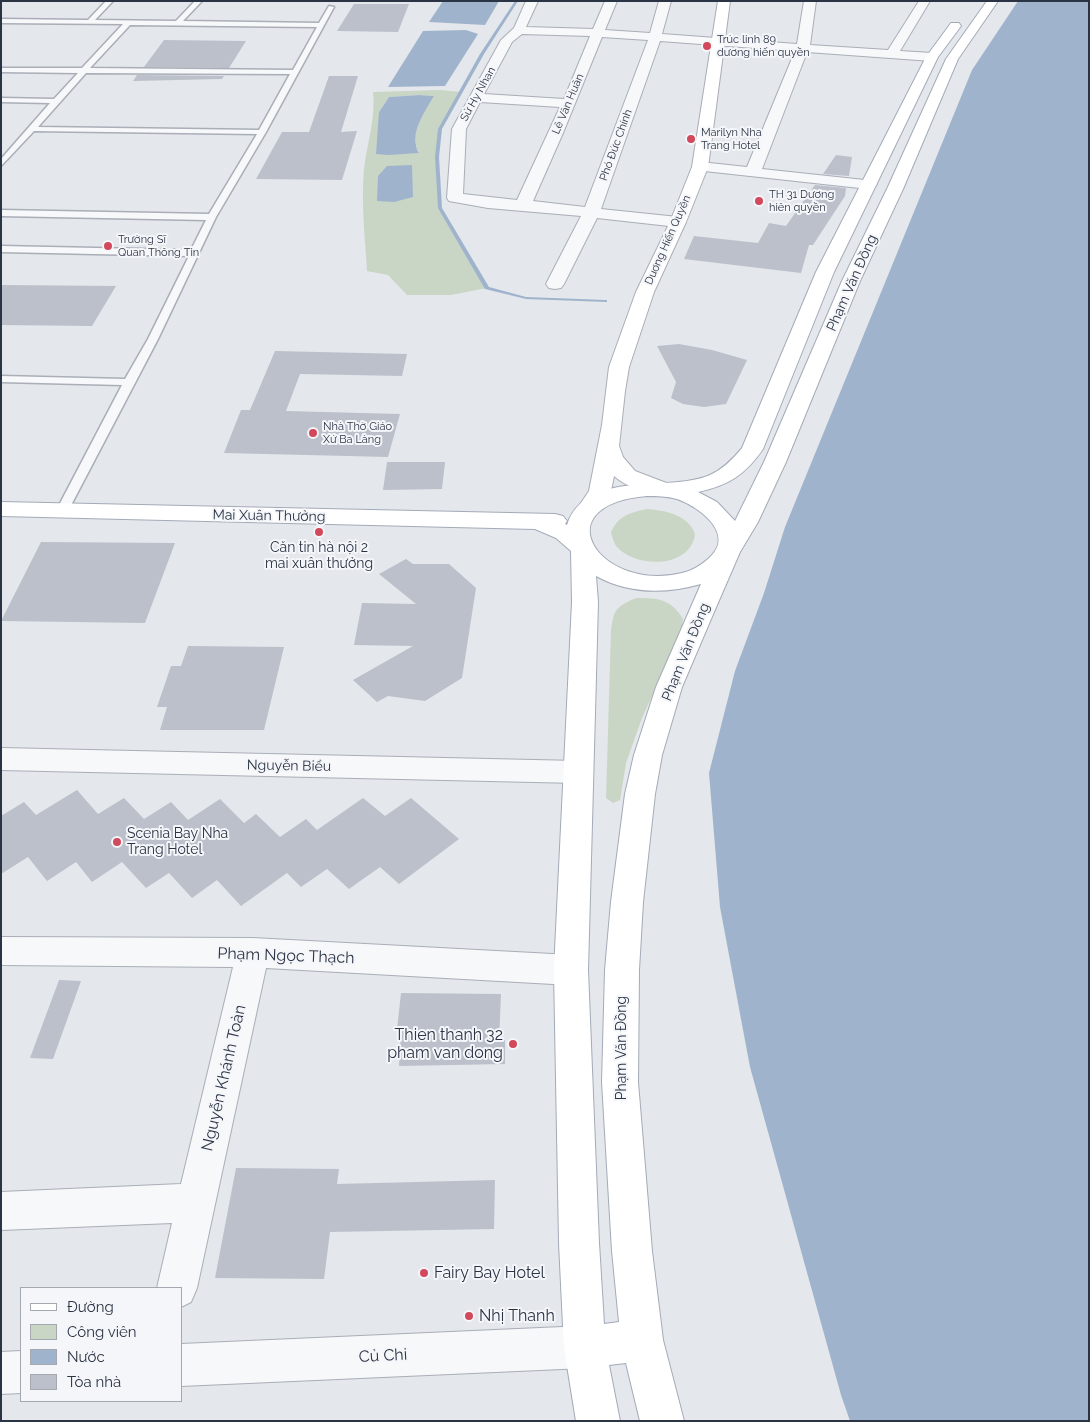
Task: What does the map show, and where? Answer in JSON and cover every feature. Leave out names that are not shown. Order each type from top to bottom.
[{"type":"main road","name":"Duơng Hiến Quyền","points":[[588,510],[600,491],[619,366],[645,292],[678,222],[700,167],[724,1]]},
{"type":"main road","name":"Phạm Văn Đồng","points":[[661,490],[695,486],[723,479],[741,464],[752,448],[825,272],[932,57],[974,1]]},
{"type":"main road","name":"Phạm Văn Đồng","points":[[662,1421],[642,1340],[632,1251],[620,1082],[622,970],[627,902],[640,794],[648,756],[660,722],[669,687],[728,552],[746,522],[775,462],[851,281],[895,190],[952,60],[993,1]]},
{"type":"main road","points":[[932,57],[952,60]]},
{"type":"main road","points":[[608,446],[614,463],[623,473],[636,481],[661,490]]},
{"type":"main road","points":[[582,550],[594,564],[612,574],[633,581],[658,584],[681,582],[702,575],[718,565],[728,552],[731,538],[727,524],[717,512],[702,501],[683,494],[661,490],[640,489],[620,493],[602,500],[588,510],[580,522],[578,536],[582,550],[585,602],[571,970],[579,1243],[585,1346],[598,1421]]},
{"type":"main road","name":"Mai Xuân Thưởng","points":[[1,509],[536,522],[564,520],[588,510]]},
{"type":"main road","name":"Mai Xuân Thưởng","points":[[536,522],[556,528],[569,536],[582,550]]},
{"type":"main road","points":[[585,1346],[642,1340]]},
{"type":"street","name":"Sử Hy Nhan","points":[[524,205],[488,204],[456,198],[459,130],[508,40],[519,30],[532,1]]},
{"type":"street","name":"Lê Văn Huân","points":[[524,205],[611,1]]},
{"type":"street","name":"Phó Đức Chính","points":[[555,284],[591,213],[655,38],[664,1]]},
{"type":"street","points":[[753,172],[803,47],[810,1]]},
{"type":"street","points":[[892,53],[925,1]]},
{"type":"street","points":[[519,30],[803,47],[932,57]]},
{"type":"street","points":[[476,98],[569,103]]},
{"type":"street","points":[[700,167],[869,184]]},
{"type":"street","points":[[524,205],[678,222]]},
{"type":"street","name":"Nguyễn Biểu","points":[[1,759],[578,772]]},
{"type":"street","name":"Phạm Ngọc Thạch","points":[[1,951],[253,953],[571,970]]},
{"type":"street","name":"Nguyễn Khánh Toàn","points":[[177,1287],[253,953]]},
{"type":"street","points":[[1,1211],[195,1203]]},
{"type":"street","name":"Củ Chi","points":[[182,1365],[585,1346]]},
{"type":"street","points":[[1,1373],[20,1372]]},
{"type":"lane","points":[[90,22],[110,1]]},
{"type":"lane","points":[[178,23],[199,1]]},
{"type":"lane","points":[[62,511],[128,382],[153,339],[212,217],[262,132],[330,7]]},
{"type":"lane","points":[[1,21],[321,25]]},
{"type":"lane","points":[[1,164],[128,22]]},
{"type":"lane","points":[[1,70],[294,72]]},
{"type":"lane","points":[[1,100],[56,101]]},
{"type":"lane","points":[[32,129],[262,132]]},
{"type":"lane","points":[[1,213],[212,217]]},
{"type":"lane","points":[[1,249],[195,253]]},
{"type":"lane","points":[[1,379],[128,382]]},
{"type":"green space","points":[[440,90],[461,92],[440,129],[437,157],[440,208],[487,288],[451,295],[407,295],[388,275],[367,271],[363,182],[372,121],[373,92]],"holes":[[[434,96],[419,123],[415,138],[419,152],[379,131],[379,112],[389,97]]]},
{"type":"green space","points":[[648,509],[676,515],[687,522],[692,528],[695,534],[691,545],[684,553],[674,559],[662,562],[649,562],[626,554],[616,546],[611,533],[617,523],[630,513]]},
{"type":"green space","points":[[636,598],[651,598],[663,601],[674,607],[683,619],[681,632],[642,718],[626,763],[620,800],[613,803],[606,798],[611,630],[613,617],[617,610]]},
{"type":"water","points":[[443,1],[499,1],[485,25],[429,22]]},
{"type":"water","points":[[1018,1],[1089,1],[1089,1421],[850,1421],[841,1395],[750,1067],[720,907],[709,773],[735,671],[764,593],[785,527],[972,70]]},
{"type":"water","points":[[466,30],[478,34],[445,86],[388,87],[423,31]]},
{"type":"water","points":[[434,96],[422,116],[415,138],[419,153],[376,154],[379,112],[389,97]]},
{"type":"water","points":[[412,165],[413,197],[394,202],[377,201],[378,176],[387,166]]},
{"type":"building","points":[[354,4],[409,4],[398,32],[337,31]]},
{"type":"building","points":[[164,40],[246,41],[229,68],[144,67]]},
{"type":"building","points":[[137,75],[224,76],[222,79],[133,81]]},
{"type":"building","points":[[329,76],[358,76],[341,132],[357,131],[342,180],[256,179],[282,132],[309,132]]},
{"type":"building","points":[[836,155],[852,157],[849,176],[823,174]]},
{"type":"building","points":[[815,185],[846,188],[845,196],[813,245],[809,245],[801,273],[684,259],[694,236],[758,243],[769,223],[786,226]]},
{"type":"building","points":[[1,285],[116,286],[92,326],[1,325]]},
{"type":"building","points":[[679,344],[712,350],[747,360],[726,404],[704,407],[683,404],[671,398],[676,382],[657,346]]},
{"type":"building","name":"Nhà Thờ Giáo Xứ Ba Làng","points":[[275,351],[407,354],[402,376],[300,374],[286,411],[400,414],[388,457],[224,453],[241,410],[250,410]]},
{"type":"building","points":[[387,462],[445,462],[442,489],[383,490]]},
{"type":"building","points":[[41,542],[175,543],[145,623],[1,621]]},
{"type":"building","points":[[406,559],[413,564],[449,564],[476,588],[462,678],[425,701],[388,696],[377,702],[353,680],[413,646],[354,645],[362,603],[416,604],[379,574]]},
{"type":"building","points":[[188,646],[284,647],[264,730],[160,730],[167,707],[157,707],[171,666],[181,666]]},
{"type":"building","points":[[77,790],[98,814],[124,798],[144,819],[171,802],[188,820],[220,799],[244,823],[256,814],[280,837],[306,819],[317,830],[363,798],[385,816],[411,798],[459,839],[399,884],[380,867],[349,889],[327,869],[301,887],[287,873],[241,906],[217,880],[192,898],[169,873],[146,888],[122,862],[92,882],[76,862],[47,881],[28,857],[1,874],[1,816],[24,802],[36,815]]},
{"type":"building","points":[[59,980],[81,981],[53,1059],[30,1058]]},
{"type":"building","points":[[401,993],[501,994],[499,1041],[505,1040],[505,1064],[399,1066],[401,1030],[397,1030]]},
{"type":"building","points":[[236,1168],[339,1169],[337,1184],[495,1180],[494,1229],[330,1232],[324,1279],[215,1278]]},
{"type":"waterway","points":[[517,1],[482,54],[440,129],[437,157],[440,208],[487,288],[526,298],[605,301]]},
{"type":"place","name":"Trúc linh 89 dương hiến quyền","points":[[707,46]]},
{"type":"place","name":"Marilyn Nha Trang Hotel","points":[[691,139]]},
{"type":"place","name":"TH 31 Dương hiên quyền","points":[[759,201]]},
{"type":"place","name":"Trường Sĩ Quan Thông Tin","points":[[108,246]]},
{"type":"place","name":"Nhà Thờ Giáo Xứ Ba Làng","points":[[313,433]]},
{"type":"place","name":"Căn tin hà nội 2 mai xuân thưởng","points":[[319,532]]},
{"type":"place","name":"Scenia Bay Nha Trang Hotel","points":[[117,842]]},
{"type":"place","name":"Thien thanh 32 pham van dong","points":[[513,1044]]},
{"type":"place","name":"Fairy Bay Hotel","points":[[424,1273]]},
{"type":"place","name":"Nhị Thanh","points":[[469,1316]]}]
